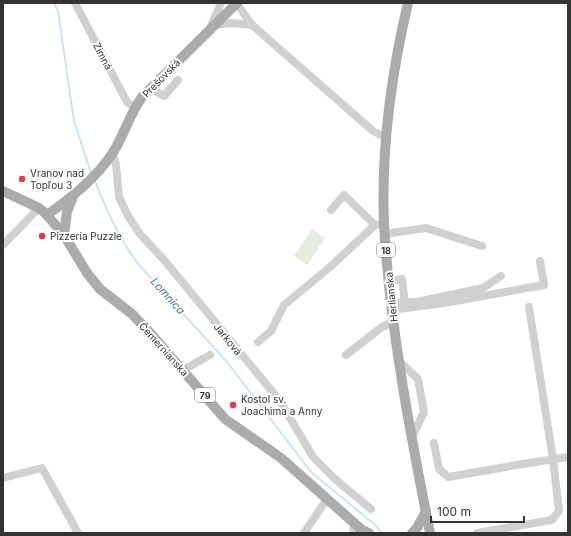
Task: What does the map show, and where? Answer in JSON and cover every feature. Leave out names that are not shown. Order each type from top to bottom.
[{"type":"main road","name":"Prešovská","points":[[43,212],[73,197],[102,168],[113,153],[134,107],[150,88],[237,3]]},
{"type":"main road","name":"18","points":[[386,138],[397,55],[408,3]]},
{"type":"main road","name":"Herlianska","points":[[386,138],[381,228],[389,281],[393,322],[430,533]]},
{"type":"main road","name":"Čemernianska","points":[[3,191],[43,212],[64,235],[87,273],[100,289],[132,314],[225,418],[281,458],[327,500],[354,528],[369,533]]},
{"type":"main road","points":[[64,235],[67,212],[73,197]]},
{"type":"main road","points":[[412,533],[417,528],[426,511]]},
{"type":"street","name":"Zimná","points":[[75,3],[127,102],[134,107]]},
{"type":"street","points":[[212,27],[222,3]]},
{"type":"street","points":[[237,3],[252,25],[373,131],[386,138]]},
{"type":"street","points":[[212,27],[232,23],[252,25]]},
{"type":"street","points":[[150,88],[164,96],[178,80]]},
{"type":"street","name":"Jarková","points":[[113,153],[116,164],[119,197],[128,216],[140,234],[165,261],[280,401],[314,457],[336,480],[371,509]]},
{"type":"street","points":[[331,210],[344,195],[381,228]]},
{"type":"street","points":[[3,245],[43,212]]},
{"type":"street","points":[[258,342],[271,331],[284,305],[381,228],[426,228],[482,246]]},
{"type":"street","points":[[391,307],[444,303],[544,285],[540,261]]},
{"type":"street","points":[[391,307],[405,302],[417,302],[483,288],[501,276]]},
{"type":"street","points":[[389,281],[402,280],[405,302]]},
{"type":"street","points":[[477,533],[552,520],[559,512],[553,459],[529,307]]},
{"type":"street","points":[[346,355],[382,327],[393,322]]},
{"type":"street","points":[[183,370],[210,355]]},
{"type":"street","points":[[400,362],[418,379],[424,412],[412,437]]},
{"type":"street","points":[[434,443],[439,469],[448,476],[568,457]]},
{"type":"street","points":[[3,478],[42,468],[78,533]]},
{"type":"street","points":[[304,533],[327,500]]},
{"type":"shaded area","points":[[312,229],[325,238],[307,265],[294,256]]},
{"type":"waterway","name":"Lomnica","points":[[54,3],[58,11],[74,121],[91,173]]},
{"type":"waterway","name":"Lomnica","points":[[95,181],[114,224],[125,245],[139,265],[227,362],[311,472],[374,524],[382,533]]},
{"type":"place","name":"Vranov nad Topľou 3","points":[[22,179]]},
{"type":"place","name":"Pizzeria Puzzle","points":[[42,236]]},
{"type":"place","name":"Kostol sv. Joachima a Anny","points":[[233,405]]}]
